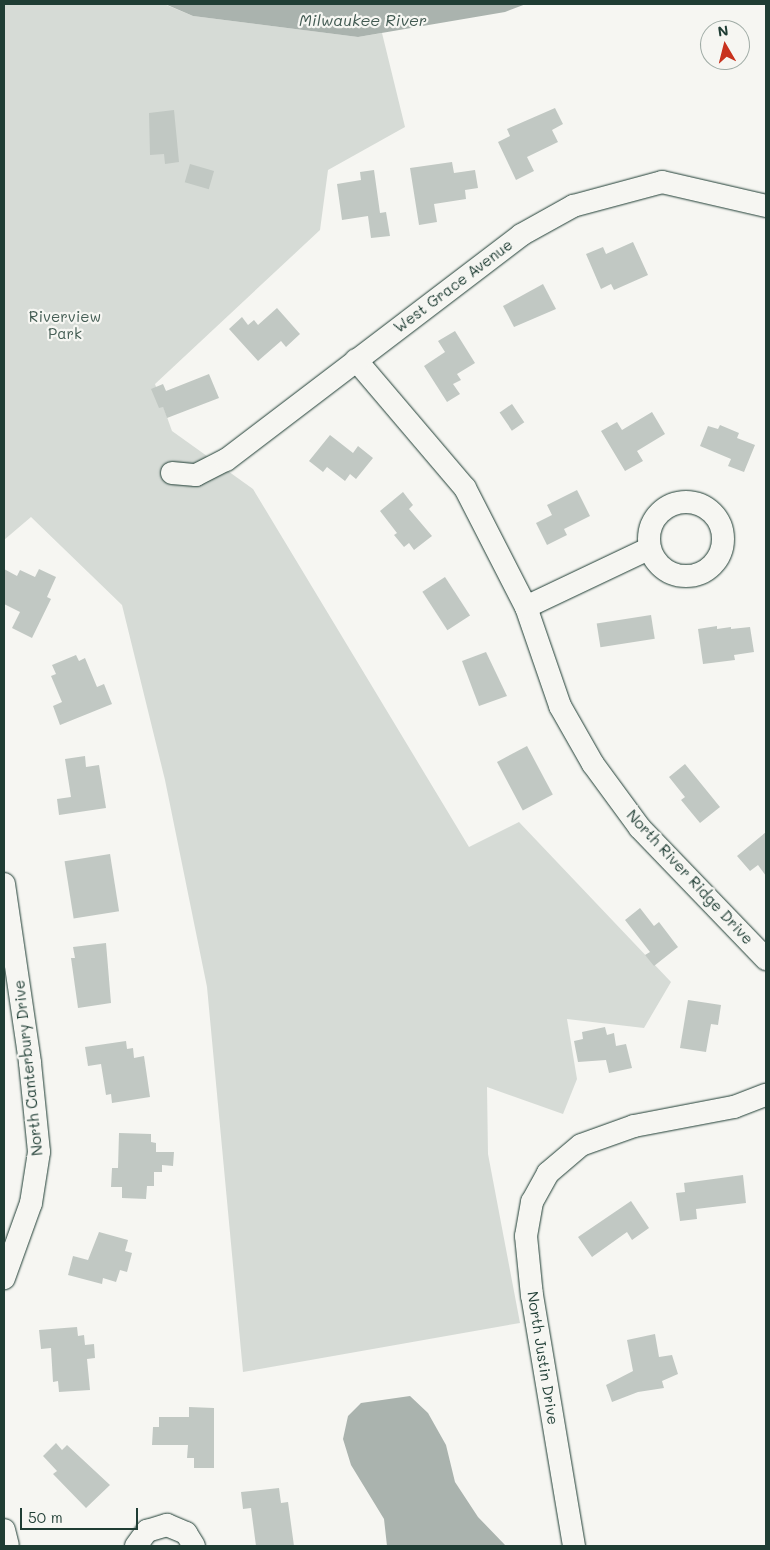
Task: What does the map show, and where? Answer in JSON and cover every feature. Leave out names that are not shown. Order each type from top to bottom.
[{"type":"street","name":"West Grace Avenue","points":[[172,474],[192,476],[220,464],[521,235],[573,206],[662,182],[766,206]]},
{"type":"street","name":"North River Ridge Drive","points":[[356,360],[465,488],[526,607],[560,706],[593,764],[640,828],[766,959]]},
{"type":"street","points":[[526,607],[650,548]]},
{"type":"street","name":"North Canterbury Drive","points":[[4,884],[30,1063],[39,1152],[32,1203],[4,1278]]},
{"type":"street","name":"North Justin Drive","points":[[574,1546],[532,1296],[526,1236],[532,1202],[548,1173],[581,1145],[625,1129],[734,1107],[766,1095]]},
{"type":"street","points":[[136,1546],[147,1531],[167,1525],[186,1533],[194,1546]]},
{"type":"street","points":[[4,1530],[8,1546]]},
{"type":"green space","name":"Riverview Park","points":[[4,4],[164,4],[193,16],[358,37],[382,33],[405,127],[328,170],[320,230],[155,384],[172,431],[253,489],[469,847],[519,822],[671,982],[644,1028],[567,1019],[577,1079],[563,1114],[487,1087],[488,1154],[520,1323],[243,1372],[207,987],[165,780],[122,605],[31,517],[4,540]]},
{"type":"water","name":"Milwaukee River","points":[[165,4],[526,4],[505,12],[358,37],[193,16]]},
{"type":"water","points":[[410,1396],[428,1413],[446,1445],[455,1482],[478,1517],[506,1546],[387,1546],[384,1519],[351,1465],[343,1439],[348,1416],[361,1403]]},
{"type":"building","points":[[555,108],[563,124],[552,130],[558,142],[527,157],[534,171],[516,180],[498,142],[510,136],[507,129]]},
{"type":"building","points":[[174,110],[179,162],[165,164],[164,154],[150,155],[149,113]]},
{"type":"building","points":[[452,162],[454,173],[475,170],[478,188],[465,190],[466,199],[434,204],[437,222],[419,225],[410,168]]},
{"type":"building","points":[[190,164],[214,171],[209,189],[185,182]]},
{"type":"building","points":[[374,170],[380,213],[386,212],[390,236],[371,238],[368,216],[342,220],[337,184],[361,180],[360,172]]},
{"type":"building","points":[[633,242],[648,275],[614,290],[611,284],[601,289],[586,254],[603,247],[606,254]]},
{"type":"building","points":[[543,284],[556,309],[514,327],[503,306]]},
{"type":"building","points":[[277,308],[300,334],[286,347],[281,341],[258,361],[229,329],[242,317],[248,325],[254,320],[258,325]]},
{"type":"building","points":[[455,331],[475,363],[457,374],[461,380],[453,384],[460,394],[447,402],[424,366],[445,352],[438,341]]},
{"type":"building","points":[[209,374],[219,398],[167,418],[163,407],[159,408],[151,389],[163,384],[166,391]]},
{"type":"building","points":[[512,404],[524,422],[512,431],[500,412]]},
{"type":"building","points":[[652,412],[665,434],[637,451],[643,461],[625,471],[601,431],[617,422],[622,430]]},
{"type":"building","points":[[720,425],[739,433],[737,438],[755,445],[744,472],[728,466],[731,459],[700,446],[708,426],[718,429]]},
{"type":"building","points":[[330,435],[353,453],[358,446],[373,458],[356,479],[350,474],[345,481],[327,467],[323,472],[309,461]]},
{"type":"building","points":[[577,490],[590,516],[564,529],[567,535],[547,545],[536,523],[552,515],[547,505]]},
{"type":"building","points":[[403,492],[413,505],[409,509],[432,536],[414,550],[409,543],[404,547],[394,535],[397,533],[380,511]]},
{"type":"building","points":[[4,569],[17,576],[20,570],[35,577],[39,569],[56,577],[47,597],[51,599],[32,638],[12,628],[20,612],[4,604]]},
{"type":"building","points":[[445,577],[470,616],[447,630],[422,592]]},
{"type":"building","points":[[651,615],[655,639],[600,647],[597,624]]},
{"type":"building","points":[[717,626],[717,629],[750,627],[754,652],[734,655],[735,660],[703,664],[698,629]]},
{"type":"building","points":[[486,652],[507,696],[479,706],[462,661]]},
{"type":"building","points":[[76,655],[79,661],[85,658],[97,687],[104,684],[112,704],[60,725],[53,706],[62,702],[51,676],[56,674],[52,665]]},
{"type":"building","points":[[527,746],[553,795],[523,811],[497,762]]},
{"type":"building","points":[[85,756],[86,767],[99,765],[106,808],[59,815],[57,799],[71,797],[65,759]]},
{"type":"building","points":[[685,764],[720,807],[700,823],[681,800],[685,797],[669,777]]},
{"type":"building","points":[[766,832],[766,876],[758,865],[750,871],[737,856]]},
{"type":"building","points":[[110,854],[119,911],[74,918],[65,861]]},
{"type":"building","points":[[640,908],[654,926],[659,922],[678,947],[654,966],[645,955],[650,952],[625,920]]},
{"type":"building","points":[[106,943],[111,1003],[78,1008],[71,958],[75,958],[73,947]]},
{"type":"building","points":[[688,1000],[721,1005],[718,1025],[711,1024],[706,1052],[680,1048]]},
{"type":"building","points":[[605,1027],[607,1035],[614,1033],[616,1046],[626,1044],[632,1068],[609,1073],[606,1060],[578,1062],[574,1041],[583,1039],[582,1032]]},
{"type":"building","points":[[126,1041],[127,1049],[133,1048],[134,1058],[144,1056],[150,1097],[112,1103],[111,1094],[106,1095],[101,1064],[88,1066],[85,1047]]},
{"type":"building","points":[[119,1133],[151,1134],[151,1142],[156,1143],[156,1152],[174,1152],[173,1166],[162,1165],[162,1172],[154,1172],[154,1186],[147,1186],[146,1199],[122,1198],[122,1187],[111,1187],[112,1168],[118,1168]]},
{"type":"building","points":[[743,1175],[746,1203],[696,1209],[697,1219],[680,1221],[676,1193],[685,1192],[684,1183]]},
{"type":"building","points":[[631,1201],[649,1228],[632,1240],[627,1232],[592,1257],[578,1237]]},
{"type":"building","points":[[99,1232],[128,1240],[125,1251],[132,1253],[127,1272],[120,1270],[116,1282],[103,1278],[102,1284],[68,1275],[73,1256],[88,1260]]},
{"type":"building","points":[[77,1327],[78,1336],[84,1335],[85,1345],[94,1344],[95,1358],[87,1359],[90,1390],[59,1392],[58,1381],[53,1382],[51,1348],[41,1349],[39,1330]]},
{"type":"building","points":[[655,1334],[659,1357],[672,1355],[678,1374],[662,1381],[664,1388],[638,1392],[612,1402],[606,1385],[633,1371],[627,1340]]},
{"type":"building","points":[[189,1407],[214,1408],[214,1468],[194,1468],[194,1458],[187,1458],[188,1445],[152,1445],[153,1427],[159,1427],[159,1417],[189,1417]]},
{"type":"building","points":[[56,1443],[62,1450],[67,1445],[110,1485],[86,1508],[53,1474],[57,1471],[43,1456]]},
{"type":"building","points":[[279,1488],[281,1503],[288,1502],[294,1546],[256,1546],[251,1508],[243,1509],[241,1492]]}]
